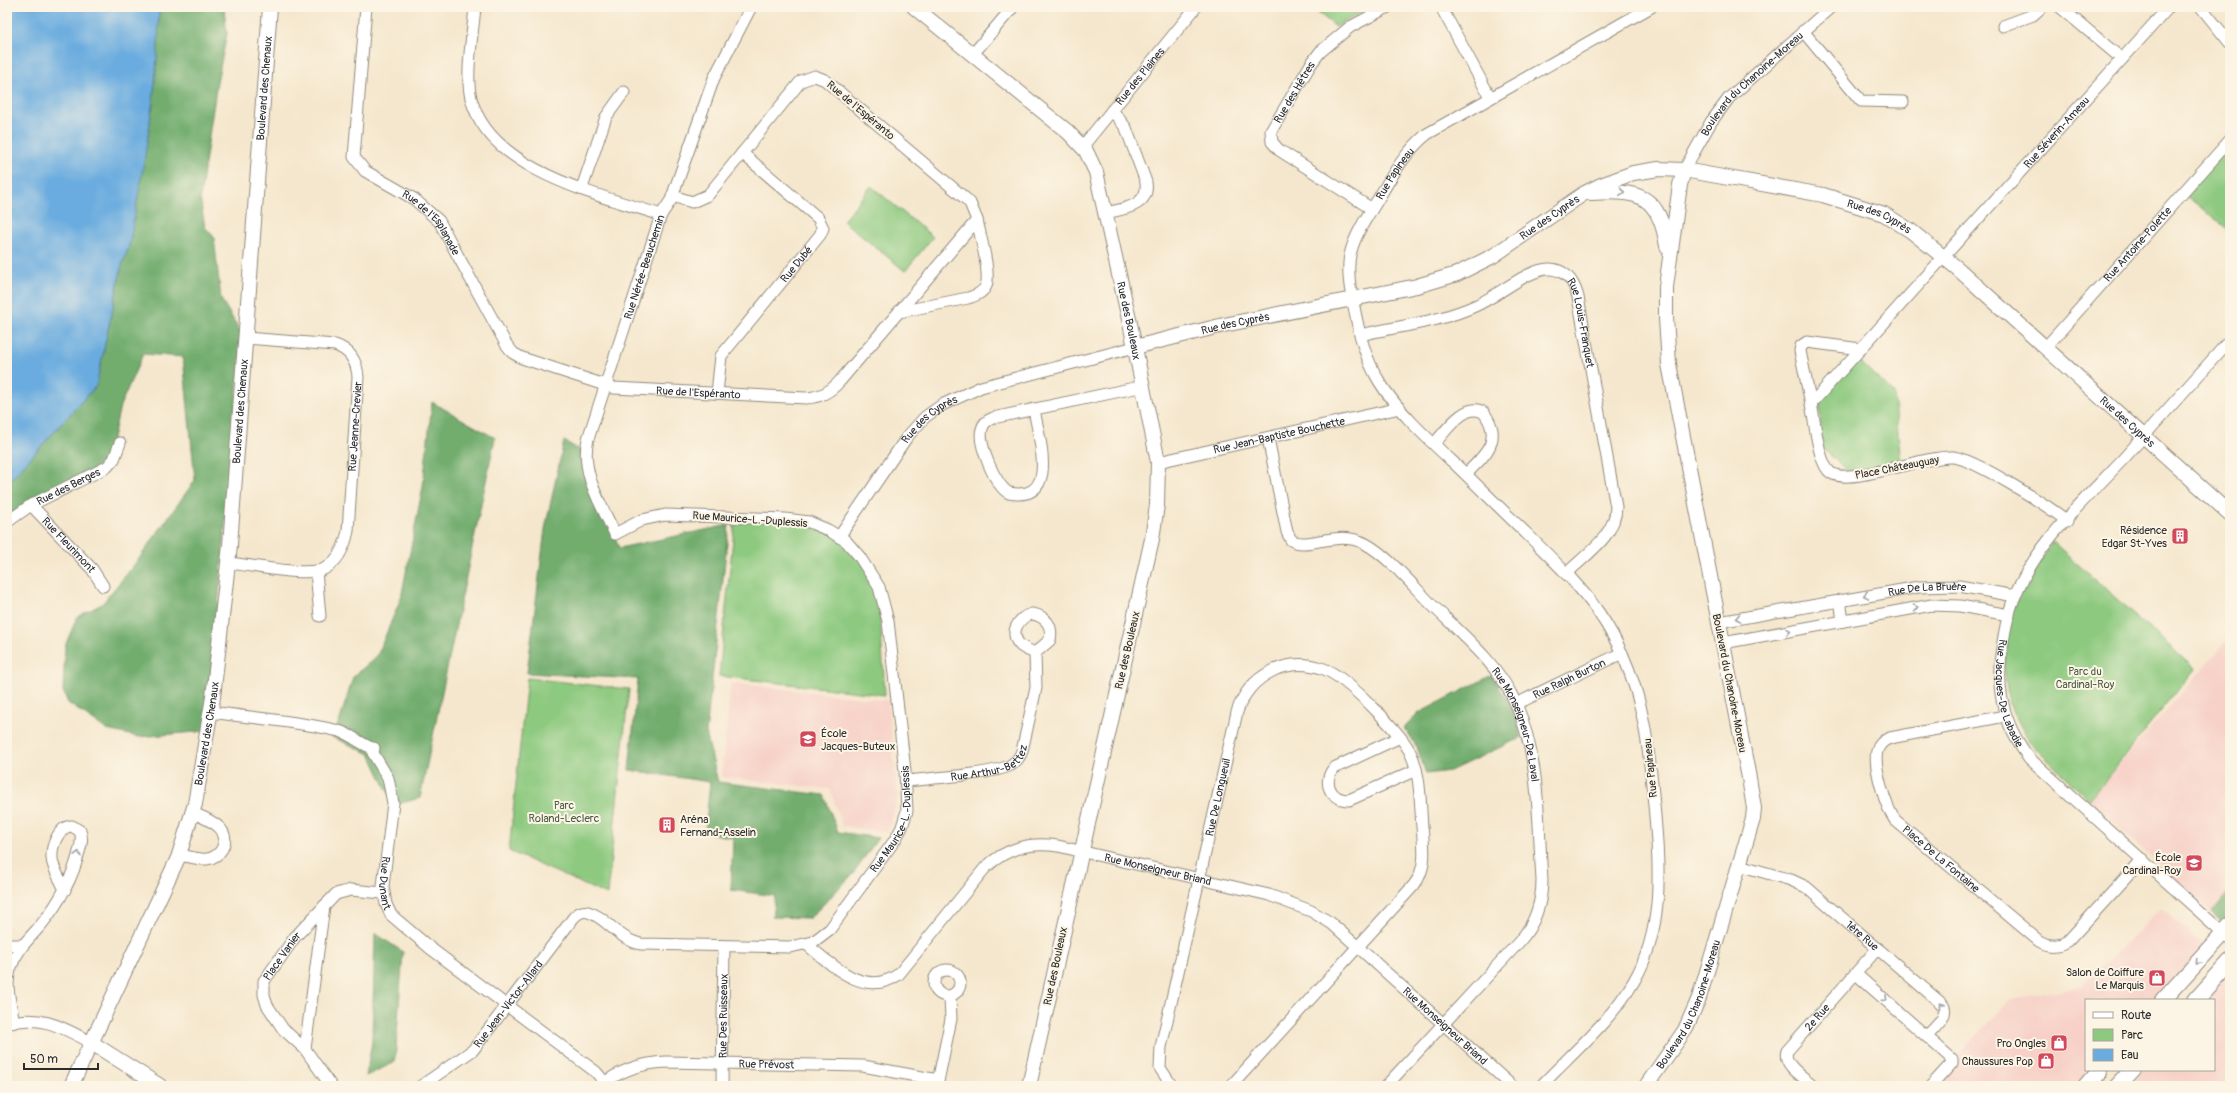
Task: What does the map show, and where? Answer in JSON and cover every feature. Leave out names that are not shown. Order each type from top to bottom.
[{"type":"main road","points":[[2164,999],[2228,932]]},
{"type":"main road","points":[[2197,999],[2230,962]]},
{"type":"main road","points":[[2086,1086],[2099,1071]]},
{"type":"main road","points":[[2118,1086],[2131,1071]]},
{"type":"street","name":"Boulevard des Chenaux","points":[[71,1086],[92,1044],[179,855],[193,813],[210,712],[229,563],[270,7]]},
{"type":"street","name":"Rue de l'Esplanade","points":[[366,7],[354,144],[354,157],[357,162],[365,170],[425,206],[439,221],[506,344],[513,353],[522,358],[605,386]]},
{"type":"street","points":[[475,7],[470,84],[471,97],[480,120],[497,141],[518,158],[542,172],[582,188],[661,215]]},
{"type":"street","name":"Rue Nérée-Beauchemin","points":[[615,534],[591,482],[585,455],[588,439],[661,215],[673,196],[714,78],[751,7]]},
{"type":"street","name":"Rue des Bouleaux","points":[[914,7],[1083,146],[1096,172],[1136,347],[1158,462],[1157,505],[1152,539],[1029,1086]]},
{"type":"street","points":[[973,54],[1013,7]]},
{"type":"street","name":"Rue des Plaines","points":[[1083,146],[1196,7]]},
{"type":"street","name":"Rue des Hêtres","points":[[1372,209],[1278,150],[1272,142],[1271,131],[1311,64],[1320,52],[1350,27],[1388,7]]},
{"type":"street","points":[[1441,7],[1490,97]]},
{"type":"street","name":"Rue Papineau","points":[[1541,1086],[1604,1022],[1626,994],[1647,953],[1654,929],[1659,875],[1649,748],[1642,706],[1622,653],[1599,613],[1566,574],[1434,444],[1400,408],[1374,372],[1360,335],[1352,298],[1349,265],[1351,252],[1361,227],[1405,157],[1416,143],[1434,128],[1651,7]]},
{"type":"street","name":"Boulevard du Chanoine-Moreau","points":[[1684,170],[1698,143],[1722,107],[1746,81],[1831,7]]},
{"type":"street","points":[[2003,26],[2033,15],[2042,7]]},
{"type":"street","points":[[2060,7],[2122,59]]},
{"type":"street","name":"Rue Séverin-Ameau","points":[[1944,258],[2169,7]]},
{"type":"street","points":[[2201,7],[2230,43]]},
{"type":"street","points":[[1803,31],[1861,101],[1904,102]]},
{"type":"street","name":"Rue de l'Espéranto","points":[[673,196],[692,202],[702,199],[708,195],[801,82],[811,76],[818,76],[825,80],[966,199],[970,204],[977,220],[987,276],[985,288],[976,296],[899,312]]},
{"type":"street","points":[[582,188],[606,117],[612,105],[624,92]]},
{"type":"street","points":[[1105,213],[1136,205],[1142,200],[1146,190],[1146,182],[1126,128],[1112,110]]},
{"type":"street","name":"Rue Antoine-Polette","points":[[2045,348],[2230,140]]},
{"type":"street","name":"Rue Dubé","points":[[717,393],[721,356],[820,235],[822,228],[818,218],[742,153]]},
{"type":"street","name":"Rue des Cyprès","points":[[839,537],[907,437],[920,422],[942,404],[960,395],[988,385],[1224,325],[1432,282],[1468,270],[1493,256],[1583,194],[1601,185],[1633,173],[1660,169],[1684,170],[1823,195],[1866,207],[1904,226],[1944,258],[2230,514]]},
{"type":"street","points":[[1670,260],[1680,185],[1684,170]]},
{"type":"street","points":[[1583,194],[1623,192],[1633,194],[1646,200],[1657,210],[1662,219],[1670,260]]},
{"type":"street","name":"Rue de l'Espéranto","points":[[605,386],[614,388],[806,398],[825,394],[840,381],[977,220]]},
{"type":"street","points":[[1811,404],[1944,258]]},
{"type":"street","name":"Boulevard du Chanoine-Moreau","points":[[1646,1086],[1680,1039],[1693,1014],[1740,865],[1754,808],[1669,364],[1666,303],[1670,260]]},
{"type":"street","name":"Rue Louis-Franquet","points":[[1360,335],[1432,320],[1471,308],[1539,270],[1556,270],[1570,278],[1578,297],[1616,507],[1614,521],[1607,534],[1566,574]]},
{"type":"street","name":"Rue Jeanne-Crevier","points":[[229,563],[301,572],[316,571],[328,566],[337,557],[344,546],[348,531],[358,377],[356,365],[345,350],[335,345],[245,338]]},
{"type":"street","name":"Rue Jacques-De Labadie","points":[[2228,932],[2143,860],[2030,759],[2016,739],[2006,716],[1999,677],[2009,615],[2015,596],[2031,567],[2066,521],[2230,340]]},
{"type":"street","name":"Place Châteauguay","points":[[1861,349],[1807,342],[1801,346],[1800,351],[1822,459],[1826,468],[1834,474],[1851,476],[1940,458],[1958,458],[1972,463],[2045,506],[2066,521]]},
{"type":"street","points":[[1034,409],[1043,467],[1043,477],[1039,485],[1029,492],[1009,493],[1000,486],[982,443],[982,428],[986,422],[993,418],[1034,409],[1144,386]]},
{"type":"street","name":"Rue Jean-Baptiste Bouchette","points":[[1158,462],[1400,408]]},
{"type":"street","points":[[1434,444],[1467,411],[1476,409],[1484,413],[1492,432],[1491,444],[1486,454],[1466,474]]},
{"type":"street","name":"Rue Monseigneur-De Laval","points":[[1268,438],[1287,532],[1290,540],[1300,544],[1347,537],[1362,541],[1374,549],[1481,653],[1496,672],[1516,704],[1529,744],[1533,765],[1542,880],[1541,901],[1536,918],[1524,936],[1386,1086]]},
{"type":"street","name":"Rue des Berges","points":[[7,522],[31,505],[106,467],[114,459],[120,443]]},
{"type":"street","name":"Rue Fleurimont","points":[[31,505],[92,569],[103,586]]},
{"type":"street","name":"Rue Maurice-L.-Duplessis","points":[[583,911],[593,914],[625,938],[635,943],[782,947],[806,944],[818,939],[830,929],[895,840],[902,827],[906,811],[906,781],[888,621],[883,597],[860,556],[839,537],[818,525],[800,520],[665,515],[642,520],[615,534]]},
{"type":"street","points":[[316,571],[320,616]]},
{"type":"street","name":"Rue De La Bruère","points":[[1718,622],[1912,587],[1947,585],[2015,596]]},
{"type":"street","points":[[1840,600],[1843,621]]},
{"type":"street","name":"Rue De La Bruère","points":[[1722,643],[1942,605],[1960,606],[2009,615]]},
{"type":"street","name":"Rue Ralph Burton","points":[[1516,704],[1622,653]]},
{"type":"street","name":"Rue Arthur-Bettez","points":[[906,781],[994,770],[1011,764],[1018,759],[1022,751],[1036,688],[1035,654]]},
{"type":"street","name":"Rue De Longueuil","points":[[1172,1086],[1162,1073],[1160,1055],[1237,712],[1245,692],[1258,679],[1275,669],[1288,666],[1309,665],[1324,669],[1343,680],[1400,737],[1409,751],[1416,770],[1424,853],[1421,873],[1414,885],[1231,1086]]},
{"type":"street","name":"Rue Dunant","points":[[210,712],[330,729],[352,736],[369,748],[374,748],[373,753],[388,778],[393,803],[383,893],[388,910],[395,920],[508,1006],[605,1084]]},
{"type":"street","name":"Place De La Fontaine","points":[[2006,716],[1890,738],[1882,743],[1877,750],[1877,759],[1886,804],[1895,820],[2039,940],[2049,945],[2059,945],[2072,937],[2143,860]]},
{"type":"street","points":[[1400,737],[1334,768],[1328,778],[1329,790],[1337,798],[1349,800],[1416,770]]},
{"type":"street","points":[[179,855],[209,859],[218,854],[224,844],[223,834],[218,825],[193,813]]},
{"type":"street","points":[[65,890],[52,856],[60,831],[64,827],[72,826],[80,831],[82,839],[73,875],[65,890],[40,926],[21,945],[8,974],[11,1023],[28,1019],[43,1021],[63,1028],[160,1086]]},
{"type":"street","name":"Rue Monseigneur Briand","points":[[806,944],[840,972],[855,979],[870,982],[890,980],[900,974],[985,868],[997,857],[1013,849],[1031,844],[1054,845],[1269,895],[1298,905],[1325,919],[1512,1086]]},
{"type":"street","name":"1ère Rue","points":[[1740,865],[1791,880],[1806,887],[1878,948],[1944,1007],[1945,1015],[1927,1036]]},
{"type":"street","name":"Place Vanier","points":[[330,1086],[305,1049],[283,1029],[267,1004],[263,988],[269,972],[295,937],[336,894],[345,890],[383,893]]},
{"type":"street","name":"Place Vanier","points":[[305,1049],[324,906]]},
{"type":"street","name":"Rue Jean-Victor-Allard","points":[[421,1086],[470,1054],[508,1006],[574,917],[583,911]]},
{"type":"street","points":[[7,945],[21,945]]},
{"type":"street","name":"Rue Des Ruisseaux","points":[[722,1086],[724,946]]},
{"type":"street","name":"2e Rue","points":[[1814,1086],[1788,1062],[1786,1053],[1878,948]]},
{"type":"street","points":[[1856,974],[1952,1060],[1931,1086]]},
{"type":"street","points":[[938,1083],[951,1019],[950,997]]},
{"type":"street","name":"Rue Prévost","points":[[605,1084],[622,1071],[647,1064],[666,1062],[863,1066],[938,1083]]},
{"type":"shaded area","name":"École Cardinal-Roy","points":[[2230,637],[2230,926],[2229,928],[2089,800]]},
{"type":"shaded area","name":"École Jacques-Buteux","points":[[731,683],[888,701],[898,797],[888,832],[842,826],[830,789],[721,777]]},
{"type":"shaded area","points":[[2162,908],[2206,947],[2158,999],[2085,999],[2085,1071],[2091,1071],[2077,1086],[1930,1086],[2011,999],[2082,986]]},
{"type":"shaded area","points":[[2230,973],[2230,1086],[2129,1086],[2142,1071],[2215,1071],[2215,999],[2207,999]]},
{"type":"green space","points":[[159,7],[224,7],[227,34],[217,82],[200,198],[205,227],[214,237],[221,299],[242,334],[207,731],[139,737],[107,730],[68,703],[63,691],[65,646],[77,617],[102,604],[138,560],[195,480],[183,357],[143,354],[120,406],[109,456],[71,490],[7,517],[7,481],[14,476],[96,386],[122,265],[129,247],[153,104]]},
{"type":"green space","points":[[1311,7],[1370,7],[1336,27]]},
{"type":"green space","points":[[2230,143],[2230,231],[2184,194]]},
{"type":"green space","points":[[871,186],[933,237],[905,271],[843,221]]},
{"type":"green space","points":[[1856,358],[1894,394],[1901,462],[1847,471],[1822,447],[1819,394]]},
{"type":"green space","points":[[432,402],[495,438],[420,798],[394,805],[370,754],[332,737],[340,720],[353,677],[377,656],[401,598],[423,486]]},
{"type":"green space","points":[[564,441],[585,453],[619,548],[729,525],[706,733],[718,782],[824,795],[838,832],[878,838],[853,874],[810,918],[772,917],[775,896],[731,890],[733,838],[705,832],[710,782],[629,770],[638,679],[527,673],[545,529]]},
{"type":"green space","points":[[735,519],[788,520],[844,535],[878,584],[885,695],[719,676]]},
{"type":"green space","name":"Parc du Cardinal-Roy","points":[[2053,542],[2195,669],[2089,800],[2029,742],[2009,704],[2004,668],[2010,607]]},
{"type":"green space","points":[[1492,675],[1511,706],[1522,737],[1450,771],[1426,774],[1417,747],[1404,728],[1419,713]]},
{"type":"green space","name":"Parc Roland-Leclerc","points":[[527,678],[629,689],[607,895],[509,851]]},
{"type":"green space","points":[[2230,889],[2230,926],[2229,927],[2212,911]]},
{"type":"green space","points":[[375,933],[403,952],[395,1062],[366,1076],[372,1042]]},
{"type":"water","points":[[7,7],[159,7],[156,68],[145,158],[129,247],[122,265],[96,386],[14,476],[7,481]]},
{"type":"place","name":"Résidence Edgar St-Yves","points":[[2180,536]]},
{"type":"place","name":"École Jacques-Buteux","points":[[808,739]]},
{"type":"place","name":"Aréna Fernand-Asselin","points":[[667,825]]},
{"type":"place","name":"École Cardinal-Roy","points":[[2194,863]]},
{"type":"place","name":"Salon de Coiffure Le Marquis","points":[[2157,978]]},
{"type":"place","name":"Pro Ongles","points":[[2059,1043]]},
{"type":"place","name":"Chaussures Pop","points":[[2046,1061]]}]
